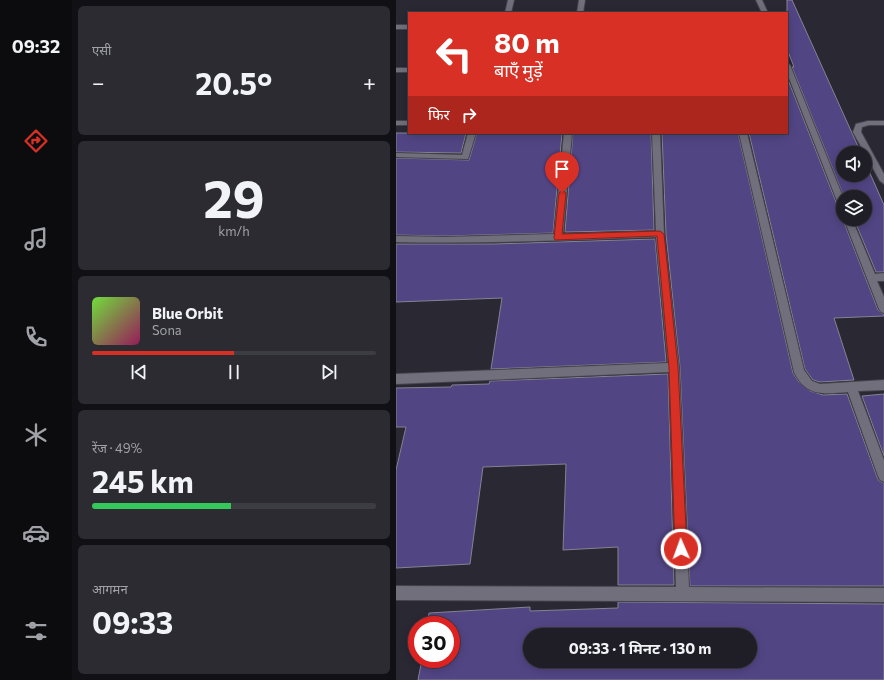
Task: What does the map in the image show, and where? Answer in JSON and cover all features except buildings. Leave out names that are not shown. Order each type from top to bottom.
[{"type":"street","points":[[508,12],[511,0]]},
{"type":"street","points":[[580,12],[582,0]]},
{"type":"street","points":[[759,0],[765,12]]},
{"type":"street","points":[[396,27],[408,27]]},
{"type":"street","points":[[788,68],[837,190]]},
{"type":"street","points":[[396,70],[408,70]]},
{"type":"street","points":[[396,123],[408,123]]},
{"type":"street","points":[[884,123],[868,123],[860,126],[857,132],[884,181]]},
{"type":"street","points":[[396,155],[465,157],[472,134]]},
{"type":"street","points":[[558,238],[568,134]]},
{"type":"street","points":[[656,134],[660,234],[674,367],[683,595]]},
{"type":"street","points":[[743,134],[799,372],[808,384],[820,389],[884,385]]},
{"type":"street","points":[[851,226],[884,309]]},
{"type":"street","points":[[396,239],[444,240],[558,238],[660,234]]},
{"type":"street","points":[[872,278],[884,277]]},
{"type":"street","points":[[396,379],[674,367]]},
{"type":"street","points":[[850,387],[884,476]]},
{"type":"street","points":[[396,593],[884,595]]},
{"type":"route","points":[[562,193],[558,238],[660,234],[674,367],[681,549]]}]
